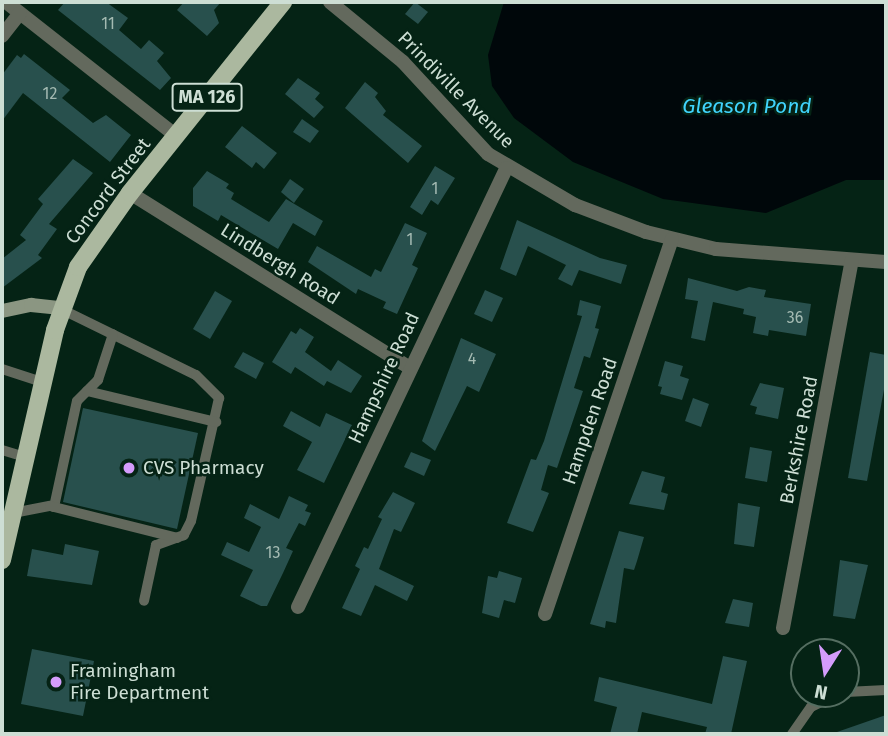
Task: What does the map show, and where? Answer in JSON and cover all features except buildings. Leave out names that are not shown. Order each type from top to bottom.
[{"type":"main road","name":"Concord Street","points":[[2,560],[61,309],[87,251],[283,2]]},
{"type":"main road","points":[[2,312],[31,305],[61,309]]},
{"type":"street","points":[[6,2],[176,136]]},
{"type":"street","name":"Prindiville Avenue","points":[[330,2],[403,62],[472,140],[506,168],[598,216],[672,239],[762,255],[886,262]]},
{"type":"street","points":[[2,36],[20,13]]},
{"type":"street","name":"Hampshire Road","points":[[298,607],[506,168]]},
{"type":"street","name":"Lindbergh Road","points":[[130,193],[410,368]]},
{"type":"street","name":"Hampden Road","points":[[545,614],[672,239]]},
{"type":"street","name":"Berkshire Road","points":[[783,628],[852,260]]},
{"type":"lane","points":[[61,309],[212,387],[219,398],[216,422],[191,521],[177,538],[156,545],[144,601]]},
{"type":"lane","points":[[54,507],[77,401],[98,380],[113,334]]},
{"type":"lane","points":[[2,369],[43,382]]},
{"type":"lane","points":[[87,391],[216,422]]},
{"type":"lane","points":[[2,450],[25,457]]},
{"type":"lane","points":[[13,513],[54,507],[177,538]]},
{"type":"lane","points":[[860,691],[886,690]]},
{"type":"lane","points":[[792,734],[810,708]]},
{"type":"water","name":"Gleason Pond","points":[[504,2],[886,2],[886,180],[846,180],[766,213],[663,199],[573,162],[514,118],[492,86],[488,55]]},
{"type":"place","name":"CVS Pharmacy","points":[[129,468]]},
{"type":"place","name":"Framingham Fire Department","points":[[56,682]]}]
